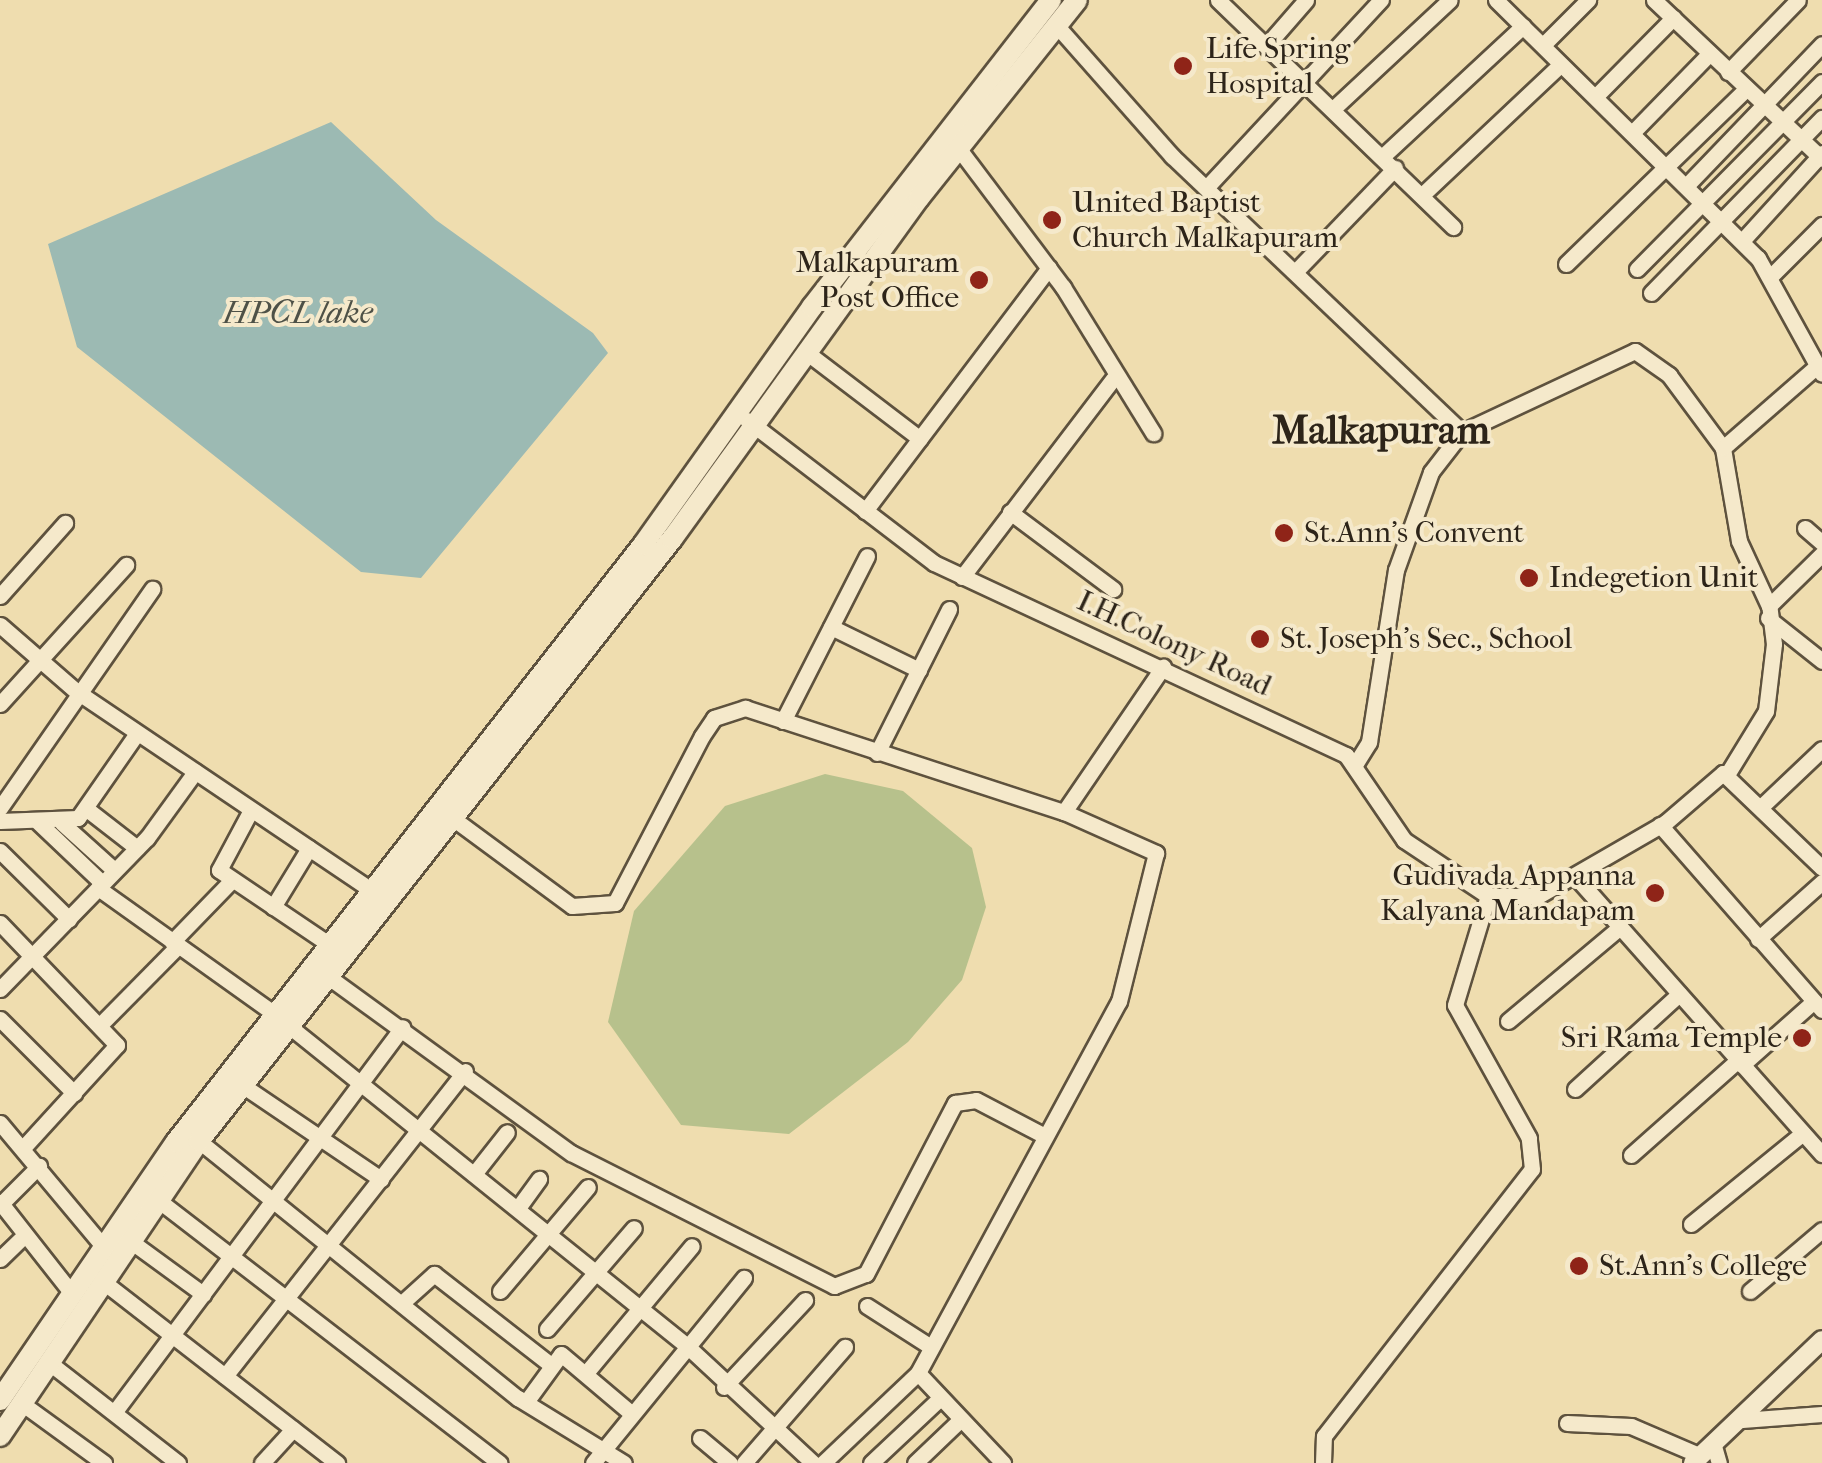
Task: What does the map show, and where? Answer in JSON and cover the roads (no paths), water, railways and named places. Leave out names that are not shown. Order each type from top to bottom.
[{"type":"main road","points":[[10,1401],[47,1360],[93,1274],[102,1245],[283,1021],[330,978],[454,820],[744,418],[838,273],[1051,0]]},
{"type":"main road","points":[[0,1436],[10,1401],[70,1292],[129,1240],[242,1085],[330,945],[744,418],[806,352],[1077,0]]},
{"type":"street","points":[[1218,0],[1452,226]]},
{"type":"street","points":[[1266,46],[1306,0]]},
{"type":"street","points":[[1206,188],[1382,0]]},
{"type":"street","points":[[1334,108],[1450,0]]},
{"type":"street","points":[[1543,46],[1588,0]]},
{"type":"street","points":[[1654,0],[1821,156],[1742,241]]},
{"type":"street","points":[[1728,72],[1798,0]]},
{"type":"street","points":[[1499,1],[1742,241],[1770,277],[1820,370],[1723,448]]},
{"type":"street","points":[[1596,96],[1673,18]]},
{"type":"street","points":[[1057,26],[1206,188],[1462,432]]},
{"type":"street","points":[[1296,272],[1389,162],[1523,26]]},
{"type":"street","points":[[1687,185],[1822,44]]},
{"type":"street","points":[[1633,132],[1710,53]]},
{"type":"street","points":[[1422,195],[1560,64]]},
{"type":"street","points":[[1637,268],[1707,204],[1822,82]]},
{"type":"street","points":[[1566,264],[1746,88]]},
{"type":"street","points":[[1651,294],[1822,118]]},
{"type":"street","points":[[959,149],[1049,268],[1113,379],[1154,434]]},
{"type":"street","points":[[1770,277],[1822,225]]},
{"type":"street","points":[[865,512],[1049,268]]},
{"type":"street","points":[[838,273],[855,288]]},
{"type":"street","points":[[1635,351],[1669,375],[1723,448],[1739,541],[1768,612],[1770,696],[1728,774],[1660,825],[1538,896],[1488,896],[1404,840],[1356,764],[1369,742],[1396,570],[1431,472],[1462,432],[1635,351]]},
{"type":"street","points":[[806,352],[920,439]]},
{"type":"street","points":[[962,577],[1113,379]]},
{"type":"street","name":"I.H.Colony Road","points":[[744,418],[865,512],[962,577],[1163,667],[1356,764]]},
{"type":"street","points":[[1010,512],[1113,589]]},
{"type":"street","points":[[0,596],[65,523]]},
{"type":"street","points":[[1805,528],[1822,543]]},
{"type":"street","points":[[1768,612],[1822,554]]},
{"type":"street","points":[[783,720],[867,556]]},
{"type":"street","points":[[0,704],[126,565]]},
{"type":"street","points":[[0,808],[76,691],[152,590]]},
{"type":"street","points":[[878,752],[949,609]]},
{"type":"street","points":[[1768,612],[1822,661]]},
{"type":"street","points":[[0,624],[76,691],[372,890]]},
{"type":"street","points":[[831,626],[919,670]]},
{"type":"street","points":[[1064,812],[1163,667]]},
{"type":"street","points":[[437,805],[562,900],[594,910],[630,888],[714,718],[745,708],[1140,838],[1156,862],[1126,985],[918,1374],[823,1463]]},
{"type":"street","points":[[0,822],[62,823],[88,810],[137,733]]},
{"type":"street","points":[[1763,805],[1822,748]]},
{"type":"street","points":[[0,990],[137,848],[195,772]]},
{"type":"street","points":[[1728,774],[1821,865]]},
{"type":"street","points":[[88,810],[137,848]]},
{"type":"street","points":[[251,810],[218,864],[232,880],[330,945]]},
{"type":"street","points":[[38,822],[100,886],[418,1126],[688,1346],[724,1387],[813,1463]]},
{"type":"street","points":[[62,823],[114,870]]},
{"type":"street","points":[[1630,1155],[1740,1063],[1818,1005],[1660,825]]},
{"type":"street","points":[[273,908],[309,848]]},
{"type":"street","points":[[0,851],[69,919]]},
{"type":"street","points":[[1575,876],[1822,1154]]},
{"type":"street","points":[[100,1024],[232,880]]},
{"type":"street","points":[[1758,939],[1822,882]]},
{"type":"street","points":[[1323,1463],[1324,1436],[1532,1169],[1528,1138],[1455,1004],[1488,896]]},
{"type":"street","points":[[0,923],[100,1024],[114,1054],[23,1148]]},
{"type":"street","points":[[1508,1021],[1620,927]]},
{"type":"street","points":[[330,978],[465,1071],[571,1153],[661,1206],[849,1288],[866,1274],[955,1103],[976,1100],[1045,1136]]},
{"type":"street","points":[[1575,1089],[1678,994]]},
{"type":"street","points":[[0,1018],[74,1092]]},
{"type":"street","points":[[116,1410],[402,1027]]},
{"type":"street","points":[[225,1376],[465,1071]]},
{"type":"street","points":[[242,1085],[381,1179]]},
{"type":"street","points":[[1,1127],[39,1166],[102,1245]]},
{"type":"street","points":[[474,1174],[507,1132]]},
{"type":"street","points":[[1691,1224],[1803,1133]]},
{"type":"street","points":[[199,1141],[332,1240],[526,1402],[624,1463]]},
{"type":"street","points":[[39,1166],[1,1203],[70,1292]]},
{"type":"street","points":[[518,1208],[539,1179]]},
{"type":"street","points":[[500,1291],[588,1187]]},
{"type":"street","points":[[158,1200],[500,1463]]},
{"type":"street","points":[[547,1329],[634,1228]]},
{"type":"street","points":[[1750,1291],[1822,1230]]},
{"type":"street","points":[[0,1259],[26,1235]]},
{"type":"street","points":[[129,1240],[203,1294]]},
{"type":"street","points":[[586,1373],[638,1306],[692,1246]]},
{"type":"street","points":[[93,1274],[337,1463]]},
{"type":"street","points":[[403,1302],[434,1274],[551,1365]]},
{"type":"street","points":[[592,1463],[744,1278]]},
{"type":"street","points":[[724,1387],[806,1300]]},
{"type":"street","points":[[866,1306],[931,1347]]},
{"type":"street","points":[[1566,1423],[1632,1426],[1707,1457],[1822,1340]]},
{"type":"street","points":[[744,1463],[846,1347]]},
{"type":"street","points":[[526,1402],[561,1354],[632,1414]]},
{"type":"street","points":[[47,1360],[116,1410],[178,1463]]},
{"type":"street","points":[[918,1374],[938,1400],[1002,1463]]},
{"type":"street","points":[[871,1463],[938,1400]]},
{"type":"street","points":[[10,1401],[104,1463]]},
{"type":"street","points":[[1742,1420],[1822,1414]]},
{"type":"street","points":[[915,1463],[959,1421]]},
{"type":"street","points":[[262,1463],[292,1430]]},
{"type":"street","points":[[700,1438],[730,1463]]},
{"type":"water","name":"HPCL lake","points":[[331,122],[436,220],[593,333],[608,353],[421,578],[361,572],[77,347],[48,244]]},
{"type":"place","name":"Life Spring Hospital","points":[[1183,66]]},
{"type":"place","name":"United Baptist Church Malkapuram","points":[[1052,220]]},
{"type":"place","name":"Malkapuram Post Office","points":[[979,280]]},
{"type":"place","name":"St.Ann's Convent","points":[[1284,533]]},
{"type":"place","name":"Indegetion Unit","points":[[1529,578]]},
{"type":"place","name":"St. Joseph's Sec., School","points":[[1260,639]]},
{"type":"place","name":"Gudivada Appanna Kalyana Mandapam","points":[[1655,893]]},
{"type":"place","name":"Sri Rama Temple","points":[[1802,1038]]},
{"type":"place","name":"St.Ann's College","points":[[1579,1266]]},
{"type":"district","name":"Malkapuram","points":[[1381,430]]}]
